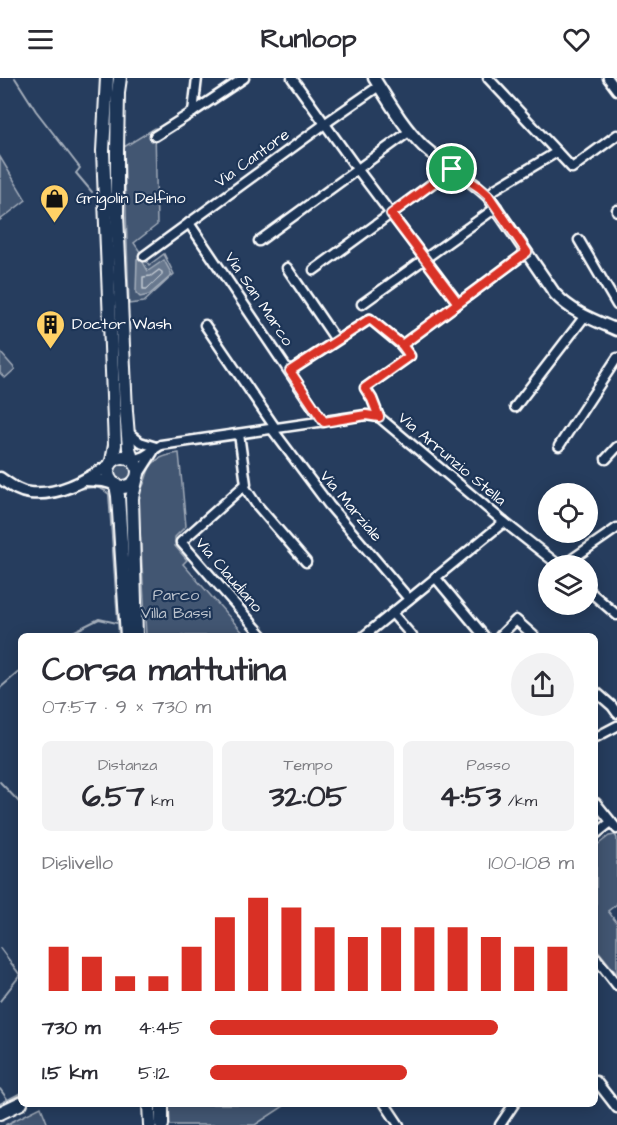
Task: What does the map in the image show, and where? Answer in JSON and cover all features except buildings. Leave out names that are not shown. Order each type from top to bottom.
[{"type":"main road","points":[[107,78],[103,151],[115,445],[108,475],[115,484],[118,496],[127,633]]},
{"type":"main road","points":[[120,78],[117,214],[129,448],[138,466],[132,498],[136,633]]},
{"type":"main road","points":[[111,463],[122,456],[133,460]]},
{"type":"main road","points":[[115,484],[130,486],[137,477]]},
{"type":"main road","points":[[0,1113],[18,1104]]},
{"type":"main road","points":[[149,1107],[150,1125]]},
{"type":"main road","points":[[162,1107],[162,1125]]},
{"type":"street","points":[[193,112],[197,78]]},
{"type":"street","points":[[155,136],[244,78]]},
{"type":"street","points":[[292,78],[458,303]]},
{"type":"street","points":[[489,78],[572,168],[617,135]]},
{"type":"street","points":[[608,78],[617,90]]},
{"type":"street","points":[[377,82],[410,131],[424,147],[488,195],[555,294],[565,304],[585,316],[617,330]]},
{"type":"street","name":"Via Cantore","points":[[144,256],[377,82]]},
{"type":"street","points":[[259,241],[410,131]]},
{"type":"street","points":[[488,195],[556,152]]},
{"type":"street","points":[[314,270],[452,169]]},
{"type":"street","points":[[362,304],[497,207]]},
{"type":"street","name":"Via San Marco","points":[[189,223],[324,422]]},
{"type":"street","points":[[579,240],[617,305]]},
{"type":"street","points":[[402,345],[527,252]]},
{"type":"street","points":[[287,268],[336,340]]},
{"type":"street","points":[[515,407],[585,316]]},
{"type":"street","points":[[290,371],[370,319],[402,345],[410,356],[365,388],[379,417]]},
{"type":"street","points":[[205,325],[274,429]]},
{"type":"street","points":[[559,446],[617,358]]},
{"type":"street","name":"Via Arrunzio Stella","points":[[133,460],[144,456],[156,447],[176,442],[366,415],[379,417],[547,555]]},
{"type":"street","name":"Via Marziale","points":[[274,429],[329,505],[409,599]]},
{"type":"street","points":[[128,432],[140,442],[156,447],[137,477]]},
{"type":"street","points":[[239,434],[246,480],[244,486],[256,504],[306,562]]},
{"type":"street","points":[[606,459],[617,447]]},
{"type":"street","points":[[0,478],[14,488],[29,493],[57,491],[85,480],[111,463]]},
{"type":"street","points":[[85,480],[115,484]]},
{"type":"street","name":"Via Claudiano","points":[[244,486],[181,542],[260,633]]},
{"type":"street","points":[[368,633],[504,522]]},
{"type":"street","points":[[577,555],[617,528]]},
{"type":"street","points":[[435,577],[482,633]]},
{"type":"street","points":[[598,599],[617,615]]},
{"type":"street","points":[[392,612],[410,633]]},
{"type":"street","points":[[503,633],[516,620],[531,633]]},
{"type":"street","points":[[598,694],[617,713]]},
{"type":"street","points":[[598,736],[617,726]]},
{"type":"street","points":[[598,806],[614,826],[598,833]]},
{"type":"street","points":[[598,961],[617,985]]},
{"type":"street","points":[[598,1084],[617,1108]]},
{"type":"street","points":[[387,1107],[399,1125]]},
{"type":"street","points":[[500,1125],[512,1107]]},
{"type":"green space","points":[[155,128],[157,225],[134,243],[149,265],[164,254],[174,274],[144,302],[129,304],[124,147]]},
{"type":"green space","points":[[0,157],[26,200],[0,220]]},
{"type":"green space","points":[[0,352],[15,369],[5,378],[0,373]]},
{"type":"green space","name":"Parco Villa Bassi","points":[[179,453],[186,526],[175,537],[175,546],[187,560],[183,564],[243,633],[146,633],[138,494],[150,467],[156,460]]},
{"type":"green space","points":[[123,462],[130,465],[133,472],[130,479],[123,482],[116,479],[113,472],[116,465]]},
{"type":"green space","points":[[615,835],[617,838],[617,904],[608,911],[617,923],[617,974],[598,950],[598,844],[609,836]]},
{"type":"green space","points":[[41,1107],[48,1125],[5,1125]]},
{"type":"green space","points":[[169,1107],[282,1107],[255,1125],[170,1125]]},
{"type":"water","points":[[140,257],[148,271],[164,260],[172,275],[149,295],[140,297],[136,293],[137,259]]},
{"type":"waterway","points":[[15,78],[36,111],[80,168],[76,173],[92,192]]},
{"type":"waterway","points":[[123,201],[125,255]]},
{"type":"waterway","points":[[75,490],[89,487],[109,494],[119,633]]},
{"type":"waterway","points":[[71,633],[99,619],[117,623]]},
{"type":"waterway","points":[[0,688],[18,673]]},
{"type":"waterway","points":[[0,782],[18,801]]},
{"type":"waterway","points":[[0,948],[18,972]]},
{"type":"waterway","points":[[0,1001],[18,978]]},
{"type":"waterway","points":[[0,1089],[8,1100]]},
{"type":"waterway","points":[[0,1104],[18,1095]]},
{"type":"place","name":"Grigolin Delfino","points":[[55,224]]},
{"type":"place","name":"Doctor Wash","points":[[51,350]]},
{"type":"route","points":[[452,169],[391,214],[458,303],[402,345],[410,356],[365,388],[379,417],[366,415],[324,422],[290,371],[370,319],[402,345],[527,252],[488,195],[452,169]]}]
